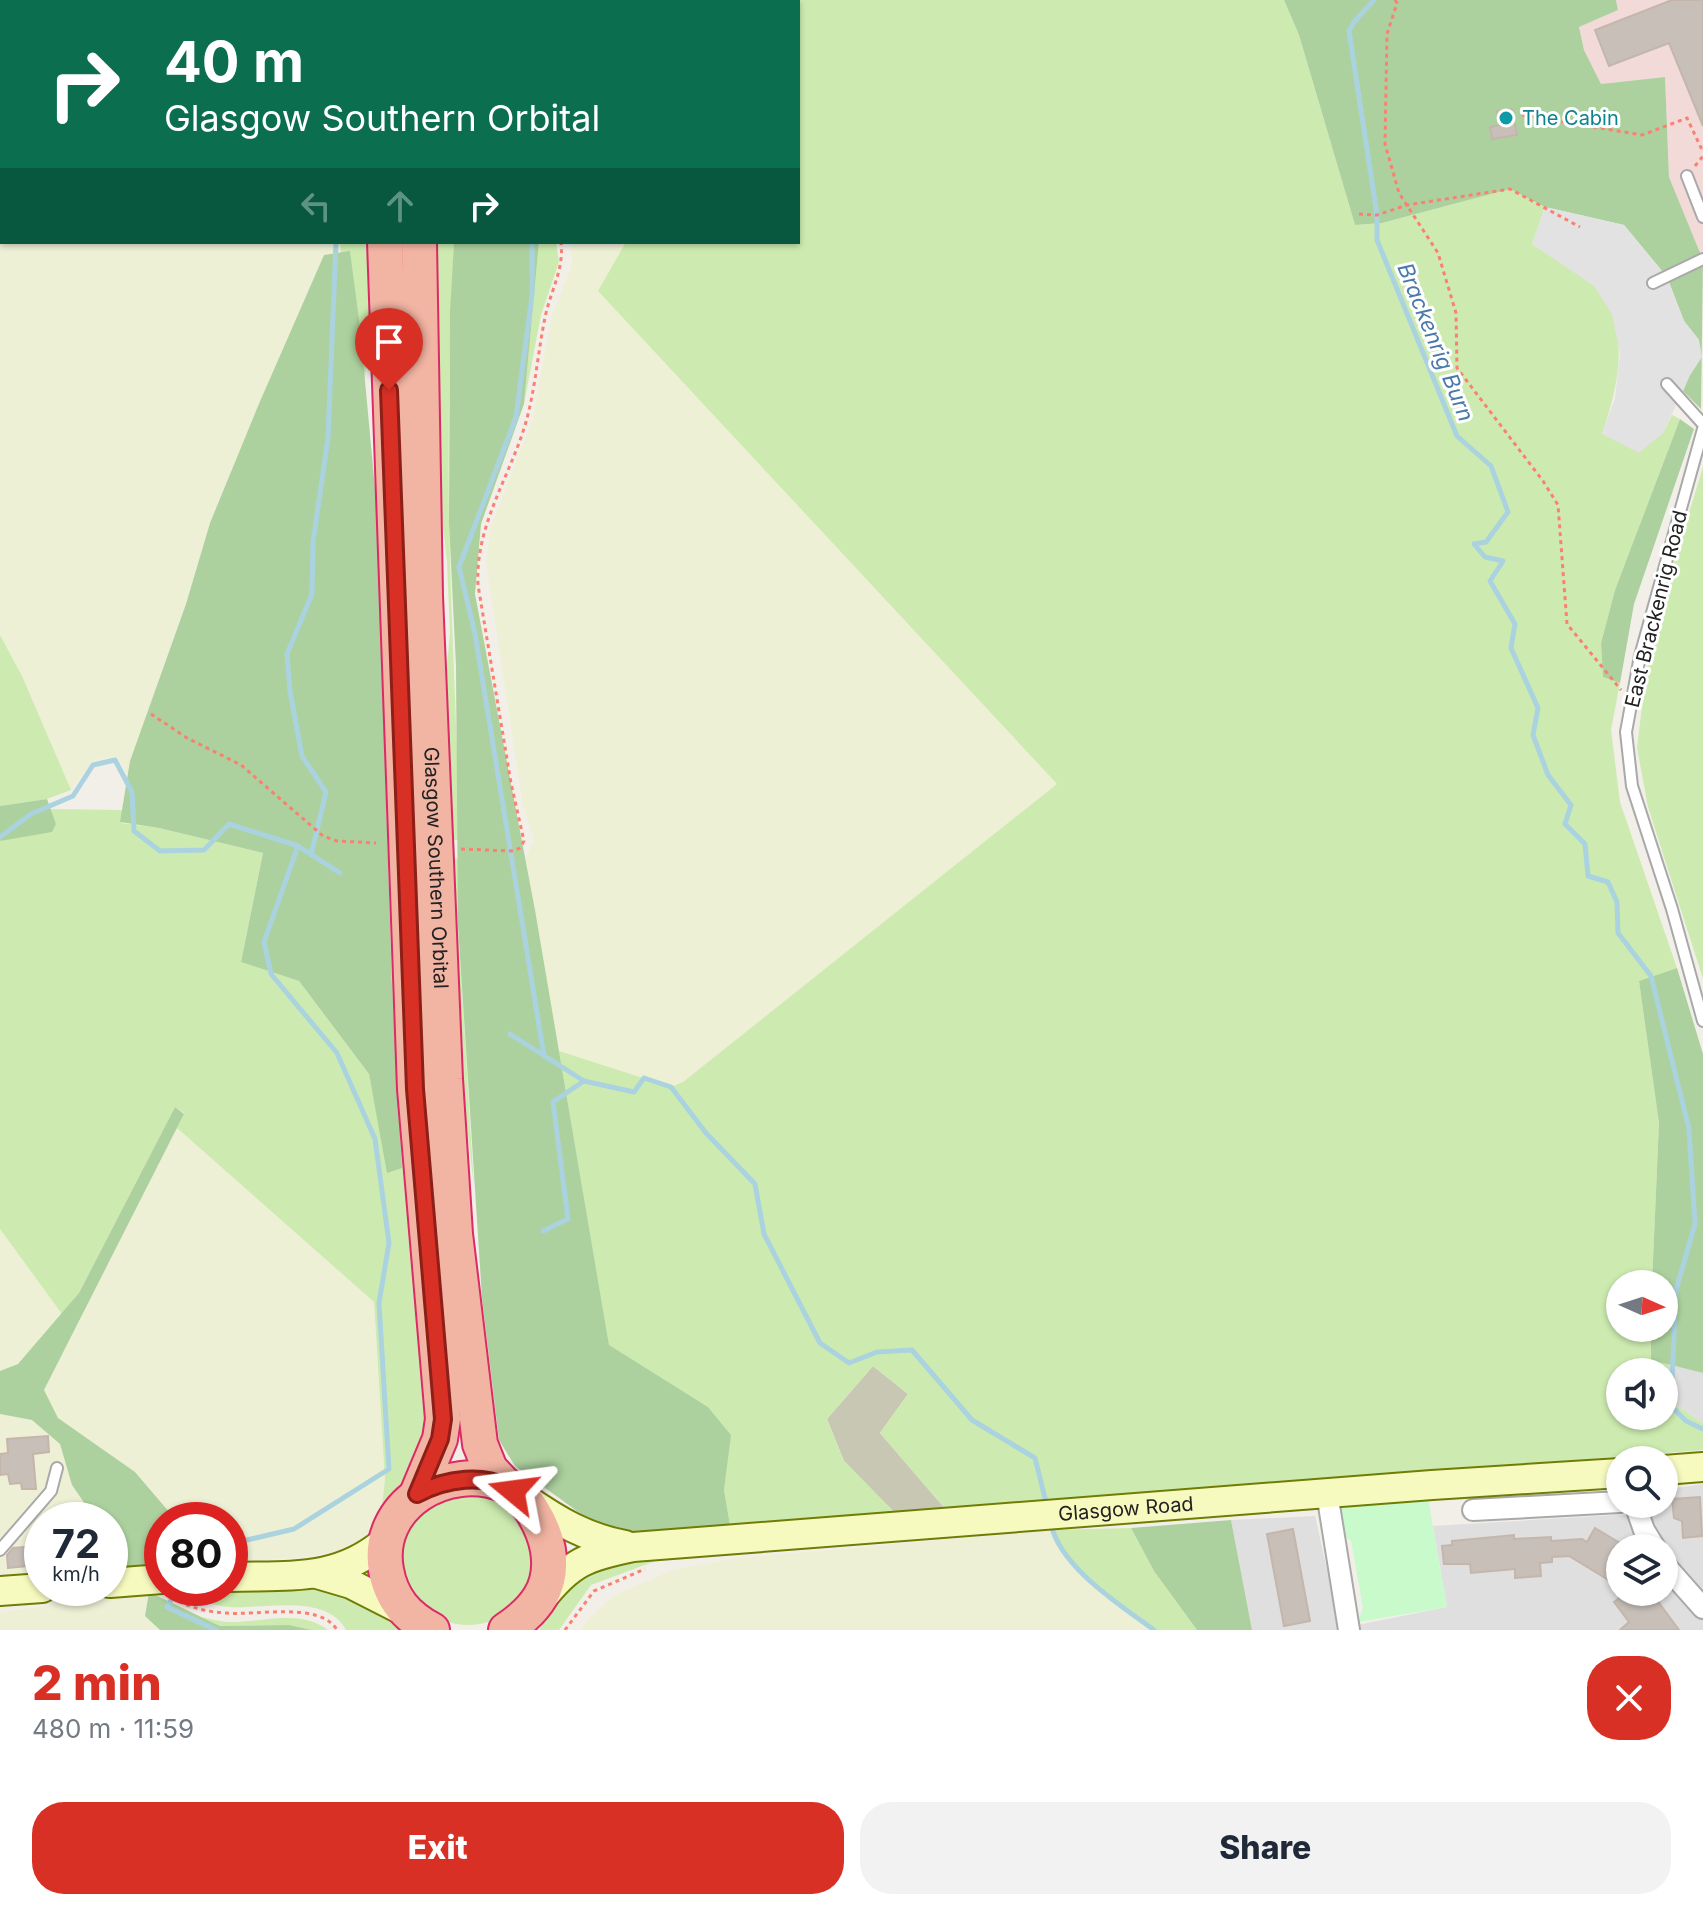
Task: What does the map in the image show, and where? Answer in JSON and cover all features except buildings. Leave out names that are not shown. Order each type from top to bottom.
[{"type":"highway","name":"Glasgow Southern Orbital","points":[[384,1542],[401,1508],[417,1494],[440,1439],[443,1419],[415,1089],[385,244]]},
{"type":"highway","name":"Glasgow Southern Orbital","points":[[419,244],[425,612],[445,1079],[455,1234],[480,1444],[490,1469],[532,1512],[546,1539],[550,1568],[548,1583],[540,1600]]},
{"type":"highway","points":[[417,1494],[440,1484],[457,1481],[483,1480],[509,1488]]},
{"type":"highway","points":[[384,1542],[387,1579],[417,1623]]},
{"type":"highway","points":[[506,1630],[540,1600]]},
{"type":"main road","points":[[1678,1469],[1703,1467]]},
{"type":"main road","name":"Glasgow Road","points":[[540,1600],[571,1566],[597,1554],[640,1558],[1036,1516],[1606,1474]]},
{"type":"main road","name":"Glasgow Road","points":[[509,1488],[582,1534],[640,1558]]},
{"type":"main road","points":[[248,1576],[316,1574],[352,1565],[384,1542]]},
{"type":"main road","points":[[316,1574],[351,1584],[417,1623]]},
{"type":"main road","points":[[0,1591],[24,1589]]},
{"type":"street","points":[[1327,1493],[1345,1629]]},
{"type":"street","points":[[1473,1510],[1606,1503]]},
{"type":"street","points":[[1678,1580],[1703,1608]]},
{"type":"lane","points":[[1687,176],[1703,217]]},
{"type":"lane","points":[[1653,283],[1703,259]]},
{"type":"lane","points":[[1667,384],[1703,426]]},
{"type":"lane","name":"East Brackenrig Road","points":[[1703,426],[1640,656],[1626,732],[1632,786],[1672,909],[1703,1021]]},
{"type":"lane","points":[[0,1550],[51,1491],[57,1468]]},
{"type":"path","points":[[1395,0],[1387,34],[1385,144],[1399,193],[1438,253],[1456,313],[1457,368],[1558,505],[1567,624],[1631,703]]},
{"type":"path","points":[[1522,115],[1642,135],[1687,118],[1703,152]]},
{"type":"path","points":[[1359,214],[1377,215],[1407,205],[1510,189],[1580,227]]},
{"type":"path","points":[[453,848],[513,851],[520,848],[524,841],[511,783],[478,585],[477,561],[488,519],[525,424],[546,315],[562,265],[561,244]]},
{"type":"path","points":[[151,714],[187,738],[241,765],[323,836],[337,841],[376,843]]},
{"type":"path","points":[[565,1630],[594,1591],[640,1558]]},
{"type":"path","points":[[186,1606],[228,1613],[292,1612],[317,1616],[334,1624],[337,1630]]},
{"type":"shaded area","points":[[800,0],[1284,0],[1370,548],[683,1082],[671,1087],[559,1051],[525,859],[534,840],[523,806],[486,563],[491,526],[533,417],[552,315],[572,265],[570,244],[800,244]]},
{"type":"shaded area","points":[[1616,0],[1703,0],[1703,260],[1669,177],[1665,77],[1601,84],[1584,50],[1579,27],[1618,10]]},
{"type":"shaded area","points":[[1545,207],[1624,225],[1667,277],[1684,321],[1699,340],[1702,357],[1689,377],[1663,433],[1639,453],[1602,434],[1615,398],[1620,353],[1612,314],[1594,286],[1532,244]]},
{"type":"shaded area","points":[[0,244],[340,244],[341,253],[324,255],[210,523],[186,604],[130,761],[128,775],[115,757],[100,759],[92,762],[71,790],[22,676],[0,635]]},
{"type":"shaded area","points":[[177,1128],[374,1302],[385,1479],[382,1506],[366,1538],[352,1548],[309,1557],[248,1561],[248,1502],[161,1502],[135,1472],[58,1418],[44,1390]]},
{"type":"shaded area","points":[[0,1229],[62,1314],[18,1364],[0,1371]]},
{"type":"shaded area","points":[[873,1366],[908,1394],[880,1433],[947,1511],[895,1513],[844,1461],[827,1419]]},
{"type":"shaded area","points":[[1678,1367],[1703,1373],[1703,1423],[1678,1407]]},
{"type":"shaded area","points":[[0,1414],[32,1420],[60,1444],[72,1485],[84,1502],[24,1502],[24,1578],[0,1580]]},
{"type":"shaded area","points":[[1703,1484],[1703,1630],[1252,1630],[1231,1520],[1315,1516],[1338,1619],[1357,1625],[1447,1607],[1433,1526],[1606,1516],[1606,1518],[1678,1518],[1678,1488]]},
{"type":"shaded area","points":[[1052,1530],[1054,1538],[1095,1587],[1154,1630],[580,1630],[615,1595],[675,1569],[739,1558]]},
{"type":"shaded area","points":[[144,1593],[145,1616],[160,1630],[0,1630],[0,1612],[45,1606],[128,1606],[128,1595]]},
{"type":"green space","points":[[800,0],[1284,0],[1299,35],[1355,225],[1382,223],[1510,189],[1545,207],[1532,244],[1590,281],[1607,302],[1614,320],[1618,338],[1617,378],[1602,434],[1663,433],[1672,415],[1680,419],[1615,590],[1601,643],[1603,677],[1620,683],[1611,730],[1620,802],[1677,968],[1639,981],[1659,1123],[1653,1270],[1606,1270],[1606,1342],[1651,1342],[1651,1358],[1606,1358],[1606,1430],[1678,1430],[1678,1407],[1703,1423],[1703,1450],[1678,1452],[1678,1446],[1606,1446],[1606,1458],[947,1511],[880,1433],[908,1394],[873,1366],[827,1419],[844,1461],[895,1513],[730,1525],[724,1490],[730,1434],[708,1407],[609,1346],[559,1051],[671,1087],[683,1082],[1057,784],[598,291],[625,244],[800,244]]},
{"type":"green space","points":[[1284,0],[1616,0],[1618,10],[1579,27],[1584,50],[1601,84],[1665,77],[1669,177],[1703,260],[1701,409],[1683,391],[1699,340],[1684,321],[1667,277],[1624,225],[1545,207],[1510,189],[1382,223],[1355,225],[1299,35]]},
{"type":"green space","points":[[340,244],[373,244],[365,380],[350,252],[341,253]]},
{"type":"green space","points":[[435,244],[454,244],[449,453],[459,840],[454,840],[455,858],[458,859],[458,925],[474,1188],[463,1092],[454,950],[443,701],[450,635],[447,562],[438,480]]},
{"type":"green space","points":[[454,244],[539,244],[524,404],[481,524],[475,594],[535,910],[609,1345],[708,1407],[731,1435],[724,1490],[730,1525],[657,1534],[603,1530],[515,1466],[499,1440],[482,1298],[458,925],[456,666],[449,523],[450,312]]},
{"type":"green space","points":[[539,244],[556,244],[559,262],[541,315],[524,404]]},
{"type":"green space","points":[[350,251],[377,510],[392,985],[402,1168],[387,1173],[369,1074],[299,981],[241,962],[263,853],[120,822],[130,761],[186,604],[210,523],[324,255]]},
{"type":"green space","points":[[1680,419],[1694,429],[1634,604],[1620,683],[1603,677],[1601,643],[1615,590]]},
{"type":"green space","points":[[1703,467],[1703,979],[1648,807],[1637,748],[1646,673],[1666,588]]},
{"type":"green space","points":[[0,635],[22,676],[71,790],[47,799],[0,806]]},
{"type":"green space","points":[[47,799],[56,824],[52,832],[0,841],[0,806]]},
{"type":"green space","points":[[50,809],[122,810],[121,823],[159,828],[263,853],[241,962],[299,981],[369,1074],[388,1172],[392,985],[389,865],[402,1091],[428,1435],[413,1469],[382,1506],[385,1479],[374,1302],[177,1128],[184,1113],[175,1107],[79,1293],[62,1314],[0,1229],[0,841],[56,824]]},
{"type":"green space","points":[[1677,968],[1703,1054],[1703,1373],[1678,1367],[1678,1358],[1651,1358],[1651,1342],[1678,1342],[1678,1270],[1653,1270],[1659,1123],[1639,981]]},
{"type":"green space","points":[[175,1107],[184,1114],[44,1390],[58,1418],[135,1472],[161,1502],[144,1502],[144,1568],[128,1570],[128,1502],[84,1502],[72,1485],[60,1444],[32,1420],[0,1414],[0,1371],[18,1364],[79,1293]]},
{"type":"green space","points":[[468,1491],[494,1496],[515,1511],[530,1532],[535,1558],[530,1584],[515,1605],[494,1620],[468,1625],[442,1620],[421,1605],[406,1584],[401,1558],[406,1532],[421,1511],[442,1496]]},
{"type":"green space","points":[[1428,1498],[1447,1607],[1358,1622],[1363,1608],[1351,1541],[1343,1535],[1341,1508]]},
{"type":"green space","points":[[1231,1520],[1252,1630],[1197,1630],[1154,1571],[1131,1528]]},
{"type":"green space","points":[[1131,1528],[1154,1571],[1197,1630],[1154,1630],[1095,1587],[1054,1538],[1052,1530]]},
{"type":"green space","points":[[677,1553],[591,1585],[559,1630],[539,1630],[573,1580],[612,1561]]},
{"type":"green space","points":[[293,1580],[374,1604],[402,1630],[346,1630],[337,1618],[310,1607],[223,1606],[248,1606],[248,1586]]},
{"type":"green space","points":[[147,1606],[178,1606],[220,1626],[289,1625],[312,1630],[160,1630],[145,1616]]},
{"type":"green space","points":[[202,1617],[227,1622],[292,1618],[317,1623],[328,1630],[289,1625],[220,1626]]},
{"type":"waterway","name":"Brackenrig Burn","points":[[1374,0],[1349,31],[1377,215],[1377,240],[1457,436],[1491,466],[1508,512],[1486,542],[1474,544],[1485,557],[1503,561],[1490,581],[1515,624],[1511,648],[1538,708],[1533,735],[1548,775],[1571,805],[1565,824],[1585,844],[1588,876],[1608,882],[1617,902],[1618,933],[1651,976],[1689,1129],[1695,1224],[1676,1290],[1671,1406],[1686,1421],[1703,1429]]},
{"type":"waterway","points":[[311,855],[326,792],[302,756],[290,691],[287,654],[312,594],[313,542],[328,438],[336,244]]},
{"type":"waterway","points":[[532,244],[532,295],[516,417],[459,567],[475,634],[544,1056]]},
{"type":"waterway","points":[[0,837],[31,814],[73,796],[93,765],[115,760],[132,792],[134,831],[160,851],[204,850],[229,824],[298,846],[340,873]]},
{"type":"waterway","points":[[248,1540],[294,1529],[389,1469],[379,1303],[389,1243],[375,1139],[337,1053],[271,974],[264,942],[298,846]]},
{"type":"waterway","points":[[510,1034],[584,1081],[634,1092],[644,1078],[671,1087],[706,1133],[755,1184],[764,1234],[820,1343],[849,1363],[877,1352],[912,1350],[972,1420],[1035,1458],[1047,1506]]},
{"type":"waterway","points":[[543,1231],[568,1219],[553,1102],[584,1081]]},
{"type":"waterway","points":[[1051,1524],[1066,1555],[1079,1570],[1154,1630]]},
{"type":"waterway","points":[[168,1606],[216,1630]]},
{"type":"place","name":"The Cabin","points":[[1506,118]]},
{"type":"route","points":[[389,390],[415,1089],[443,1419],[435,1454],[417,1494],[440,1484],[475,1480],[505,1485],[513,1491]]}]
